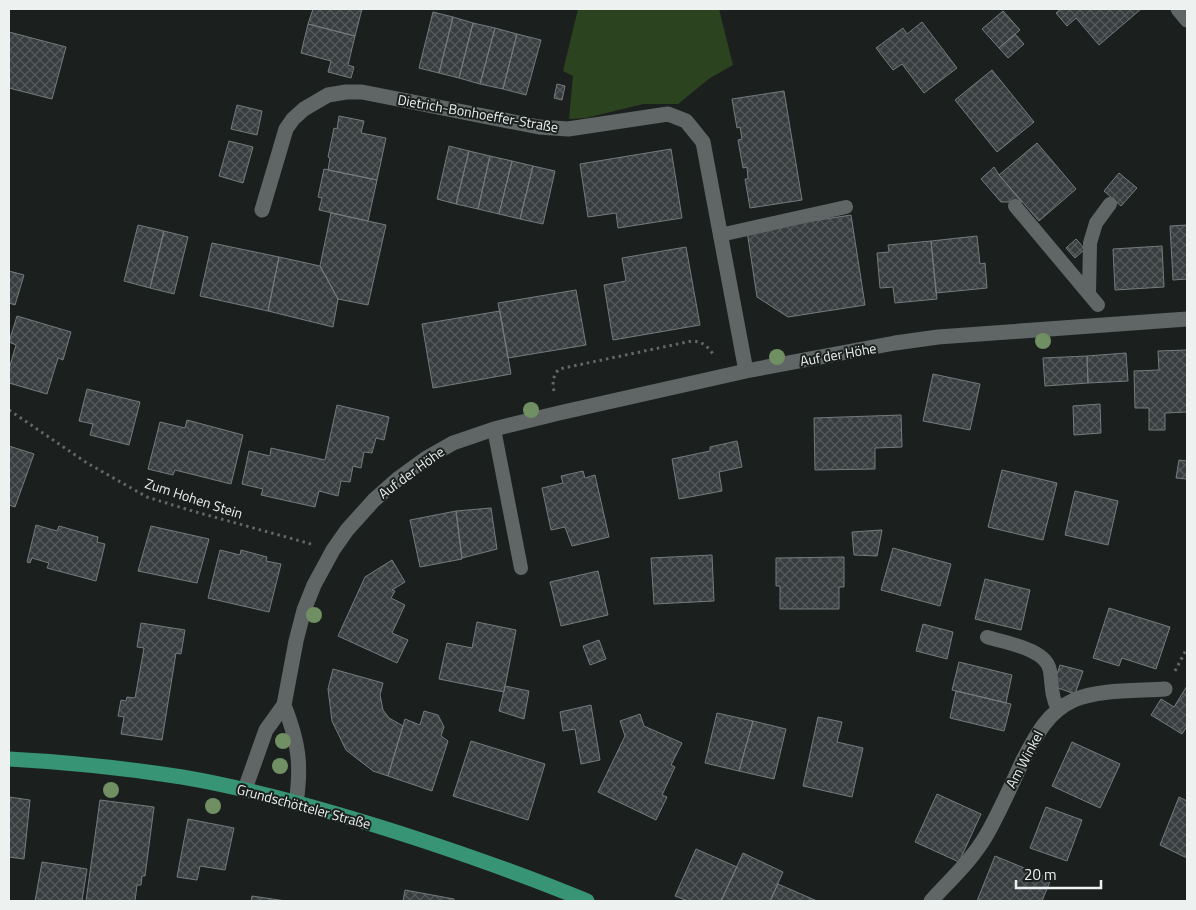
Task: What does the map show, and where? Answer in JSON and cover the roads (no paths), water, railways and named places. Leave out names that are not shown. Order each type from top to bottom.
[{"type":"main road","name":"Grundschötteler Straße","points":[[9,759],[112,768],[182,777],[296,802],[366,822],[472,857],[587,901]]},
{"type":"street","points":[[1178,9],[1187,20]]},
{"type":"street","name":"Dietrich-Bonhoeffer-Straße","points":[[262,210],[286,129],[304,109],[328,95],[362,92],[539,127],[568,129],[668,114],[686,121],[703,142],[746,371]]},
{"type":"street","name":"Auf der Höhe","points":[[245,790],[266,730],[284,705],[304,610],[314,585],[333,550],[374,500],[425,459],[452,443],[494,429],[559,413],[746,371],[895,343],[938,338],[1187,320]]},
{"type":"street","name":"Am Winkel","points":[[931,901],[974,853],[986,835],[1041,726],[1058,709],[1076,699],[1101,693],[1165,689]]},
{"type":"street","points":[[284,705],[294,731],[299,754],[299,785],[296,802]]},
{"type":"lane","points":[[1015,206],[1093,300],[1090,243],[1096,223],[1110,204]]},
{"type":"lane","points":[[720,235],[846,206]]},
{"type":"lane","points":[[494,429],[521,568]]},
{"type":"lane","points":[[987,637],[1042,656],[1049,664],[1053,700],[1058,709]]}]
